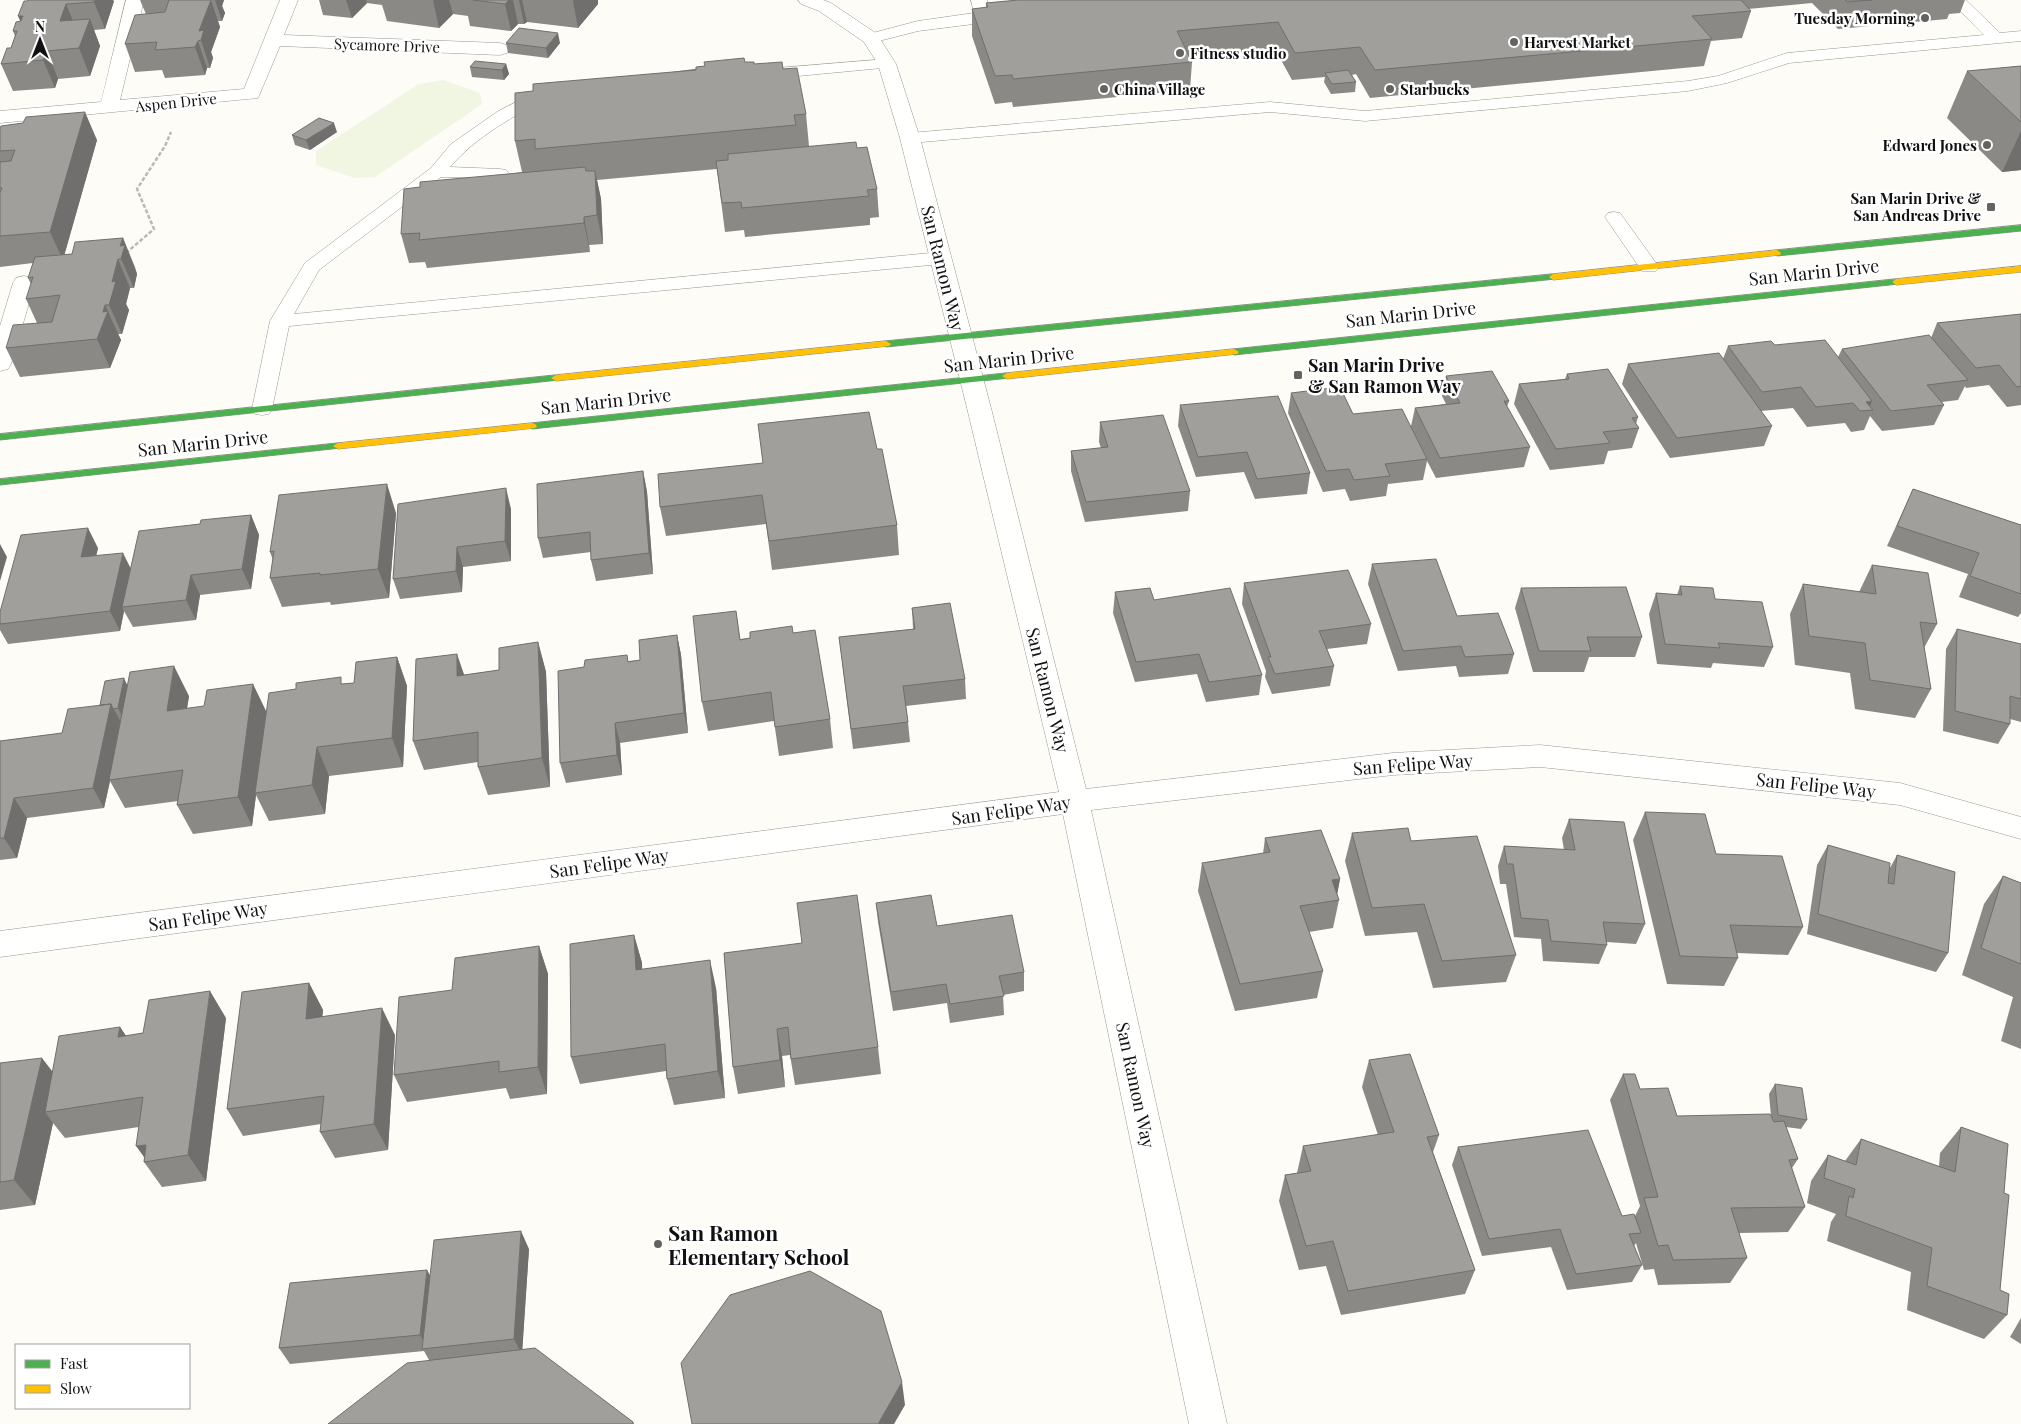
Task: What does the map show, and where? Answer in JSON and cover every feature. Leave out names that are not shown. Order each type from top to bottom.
[{"type":"main road","name":"San Marin Drive","points":[[0,437],[960,336],[2021,228]]},
{"type":"main road","name":"San Marin Drive","points":[[0,482],[972,380],[1685,302],[2021,269]]},
{"type":"street","points":[[109,108],[135,0]]},
{"type":"street","name":"Aspen Drive","points":[[0,117],[251,94],[289,0]]},
{"type":"street","name":"San Ramon Way","points":[[807,0],[825,7],[871,38],[887,64],[910,138],[972,380],[1075,801],[1208,1424]]},
{"type":"street","name":"Sycamore Drive","points":[[274,40],[500,49]]},
{"type":"street","points":[[0,364],[24,283]]},
{"type":"street","name":"San Felipe Way","points":[[0,944],[1075,801],[1392,764],[1540,756],[1900,794],[2021,828]]},
{"type":"lane","points":[[980,0],[982,17]]},
{"type":"lane","points":[[1957,0],[1997,38]]},
{"type":"lane","points":[[871,38],[918,26],[1021,13]]},
{"type":"lane","points":[[910,138],[1270,107],[1365,116],[1688,86],[1722,80],[1787,58],[2021,36]]},
{"type":"lane","points":[[748,75],[887,64]]},
{"type":"lane","points":[[262,409],[280,321],[312,267],[438,172],[457,148],[540,92],[556,91]]},
{"type":"lane","points":[[438,172],[500,174]]},
{"type":"lane","points":[[1614,218],[1649,267]]},
{"type":"lane","points":[[280,321],[940,258]]},
{"type":"path","points":[[121,255],[129,252],[154,229],[137,189],[166,146],[174,124]]},
{"type":"green space","points":[[443,80],[480,93],[482,104],[375,177],[355,178],[316,165],[316,151],[419,84]]},
{"type":"building","points":[[95,0],[94,2],[66,4],[60,21],[90,19],[79,48],[47,51],[43,60],[1,64],[7,48],[11,48],[17,31],[13,31],[16,22],[21,21],[23,16],[18,16],[24,1]]},
{"type":"building","points":[[169,0],[211,0],[199,31],[204,30],[201,40],[198,41],[195,47],[155,50],[157,42],[125,44],[135,15],[165,12]]},
{"type":"building","points":[[473,0],[509,0],[505,4]]},
{"type":"building","points":[[1018,0],[1741,0],[1751,11],[1692,16],[1712,39],[1375,70],[1360,47],[1295,53],[1278,22],[1177,31],[1192,62],[1013,79],[1012,75],[995,76],[972,9],[988,7],[986,3]]},
{"type":"building","points":[[1845,0],[1872,0],[1847,2]]},
{"type":"building","points":[[519,28],[558,33],[546,48],[506,43]]},
{"type":"building","points":[[744,58],[745,62],[754,62],[754,64],[782,62],[783,69],[797,68],[806,114],[794,115],[796,125],[535,149],[535,139],[515,141],[515,93],[533,91],[533,84],[696,70],[696,67],[705,66],[704,62]]},
{"type":"building","points":[[475,61],[506,64],[502,70],[470,67]]},
{"type":"building","points":[[2021,66],[2021,122],[1967,71]]},
{"type":"building","points":[[1348,70],[1356,82],[1332,84],[1325,73]]},
{"type":"building","points":[[85,112],[50,232],[0,236],[0,193],[2,188],[0,188],[0,162],[11,161],[15,150],[0,151],[1,126],[23,123],[26,117]]},
{"type":"building","points":[[319,118],[334,123],[306,140],[292,135]]},
{"type":"building","points":[[856,142],[857,148],[867,147],[877,189],[867,190],[869,196],[742,208],[741,202],[722,203],[716,161],[728,160],[728,154]]},
{"type":"building","points":[[585,167],[586,171],[595,171],[597,215],[584,217],[584,223],[419,240],[420,233],[401,234],[404,189],[420,187],[420,182]]},
{"type":"building","points":[[123,238],[120,246],[125,245],[121,259],[118,259],[112,282],[116,281],[109,305],[105,305],[103,312],[108,311],[97,339],[6,348],[13,325],[52,322],[60,295],[26,299],[33,277],[28,278],[35,257],[72,254],[75,242]]},
{"type":"building","points":[[2021,314],[2021,386],[2017,387],[1999,365],[1976,368],[1937,323]]},
{"type":"building","points":[[1929,335],[1968,380],[1927,385],[1944,405],[1891,411],[1842,349]]},
{"type":"building","points":[[1825,340],[1872,401],[1866,402],[1873,410],[1860,411],[1853,403],[1816,407],[1801,387],[1762,392],[1728,346],[1771,341],[1775,345]]},
{"type":"building","points":[[1719,353],[1772,426],[1677,438],[1628,364]]},
{"type":"building","points":[[1608,369],[1638,417],[1632,418],[1639,428],[1603,432],[1610,443],[1556,449],[1519,384],[1569,379],[1567,374]]},
{"type":"building","points":[[1492,371],[1509,401],[1504,401],[1530,447],[1440,458],[1415,408],[1460,403],[1446,376]]},
{"type":"building","points":[[1340,387],[1353,414],[1402,409],[1427,459],[1385,464],[1390,476],[1354,480],[1349,469],[1326,471],[1291,393]]},
{"type":"building","points":[[1278,396],[1310,473],[1257,479],[1247,452],[1198,457],[1180,405]]},
{"type":"building","points":[[869,412],[877,449],[882,449],[897,525],[769,541],[762,495],[660,507],[658,474],[763,463],[758,424]]},
{"type":"building","points":[[1163,415],[1190,491],[1086,502],[1071,451],[1108,447],[1100,422]]},
{"type":"building","points":[[643,471],[649,553],[591,560],[590,532],[538,538],[537,484]]},
{"type":"building","points":[[387,484],[378,569],[270,578],[274,551],[270,552],[279,495]]},
{"type":"building","points":[[506,488],[505,541],[457,547],[456,571],[393,579],[398,504]]},
{"type":"building","points":[[1913,489],[2021,525],[2021,594],[1970,576],[1979,553],[1897,526]]},
{"type":"building","points":[[251,515],[242,569],[191,575],[186,600],[122,607],[139,531],[200,524],[201,520]]},
{"type":"building","points":[[88,528],[81,557],[123,553],[110,611],[0,624],[0,612],[21,535]]},
{"type":"building","points":[[1436,559],[1457,616],[1498,613],[1514,654],[1465,657],[1461,646],[1403,651],[1372,564]]},
{"type":"building","points":[[1872,565],[1928,573],[1937,624],[1920,622],[1931,689],[1870,680],[1865,643],[1809,636],[1803,584],[1876,594]]},
{"type":"building","points":[[1348,570],[1371,624],[1319,631],[1334,666],[1275,674],[1268,657],[1271,657],[1244,583]]},
{"type":"building","points":[[1680,586],[1713,588],[1715,599],[1762,602],[1773,647],[1718,643],[1720,648],[1665,644],[1656,593],[1682,595]]},
{"type":"building","points":[[1626,587],[1642,637],[1587,637],[1591,651],[1539,651],[1521,588]]},
{"type":"building","points":[[1150,588],[1154,600],[1230,588],[1262,675],[1209,682],[1199,654],[1136,662],[1115,592]]},
{"type":"building","points":[[950,603],[965,679],[903,686],[908,722],[851,729],[839,637],[915,629],[912,608]]},
{"type":"building","points":[[736,611],[740,640],[750,638],[750,632],[792,626],[793,633],[815,630],[830,719],[775,727],[771,692],[702,702],[693,616]]},
{"type":"building","points":[[1957,629],[2021,644],[2021,699],[2010,696],[2010,724],[1955,711]]},
{"type":"building","points":[[677,635],[684,713],[615,723],[617,755],[560,763],[558,671],[584,667],[585,660],[627,655],[628,662],[640,660],[639,640]]},
{"type":"building","points":[[538,642],[542,758],[478,767],[478,732],[413,741],[416,659],[457,654],[457,676],[499,670],[499,648]]},
{"type":"building","points":[[397,657],[392,738],[317,747],[312,785],[255,793],[269,693],[296,689],[296,683],[341,677],[341,684],[354,683],[356,662]]},
{"type":"building","points":[[174,666],[167,711],[204,706],[207,690],[253,684],[238,797],[177,805],[183,770],[109,780],[130,672]]},
{"type":"building","points":[[124,678],[118,708],[113,709],[111,704],[100,705],[105,681]]},
{"type":"building","points":[[111,704],[93,788],[14,798],[4,838],[0,838],[0,741],[62,733],[68,709]]},
{"type":"building","points":[[1645,812],[1705,814],[1716,854],[1782,856],[1803,927],[1730,925],[1738,958],[1680,956]]},
{"type":"building","points":[[1569,819],[1624,822],[1645,924],[1603,922],[1607,945],[1551,941],[1548,920],[1521,918],[1513,864],[1507,864],[1504,846],[1575,850]]},
{"type":"building","points":[[1408,828],[1411,841],[1477,836],[1516,955],[1442,961],[1424,904],[1372,908],[1352,833]]},
{"type":"building","points":[[1321,830],[1340,879],[1332,880],[1339,900],[1300,906],[1323,971],[1240,984],[1202,863],[1270,852],[1265,838]]},
{"type":"building","points":[[1828,845],[1890,863],[1888,883],[1894,884],[1897,855],[1955,872],[1948,953],[1818,914]]},
{"type":"building","points":[[2003,876],[2021,883],[2021,964],[1981,948]]},
{"type":"building","points":[[857,895],[878,1047],[791,1059],[788,1027],[777,1029],[780,1060],[733,1067],[724,953],[802,943],[797,903]]},
{"type":"building","points":[[931,895],[937,926],[1012,915],[1024,972],[999,976],[1004,996],[950,1004],[946,984],[891,992],[876,903]]},
{"type":"building","points":[[634,935],[636,970],[710,960],[718,1071],[667,1079],[665,1044],[571,1057],[570,944]]},
{"type":"building","points":[[539,946],[538,1067],[499,1072],[499,1061],[394,1075],[399,997],[452,990],[455,958]]},
{"type":"building","points":[[309,983],[306,1019],[382,1008],[374,1124],[320,1132],[324,1096],[227,1109],[242,992]]},
{"type":"building","points":[[210,991],[188,1155],[144,1162],[146,1145],[136,1146],[143,1097],[45,1112],[59,1036],[120,1027],[118,1037],[143,1033],[149,1000]]},
{"type":"building","points":[[1410,1054],[1439,1135],[1427,1137],[1475,1270],[1348,1291],[1333,1241],[1306,1246],[1285,1175],[1311,1171],[1303,1146],[1394,1132],[1369,1060]]},
{"type":"building","points":[[42,1058],[14,1180],[0,1182],[0,1063]]},
{"type":"building","points":[[1623,1074],[1635,1074],[1640,1089],[1668,1088],[1677,1116],[1770,1114],[1774,1122],[1784,1121],[1798,1159],[1789,1160],[1805,1207],[1731,1208],[1747,1258],[1673,1260],[1668,1245],[1658,1246],[1644,1198],[1658,1197]]},
{"type":"building","points":[[1775,1084],[1802,1088],[1807,1120],[1778,1115]]},
{"type":"building","points":[[1961,1127],[2008,1144],[2004,1193],[2009,1195],[2000,1290],[2009,1294],[2007,1315],[1927,1286],[1932,1248],[1846,1216],[1849,1196],[1853,1198],[1855,1189],[1824,1178],[1828,1155],[1856,1165],[1861,1139],[1955,1172]]},
{"type":"building","points":[[1588,1130],[1622,1216],[1634,1214],[1641,1233],[1629,1234],[1642,1265],[1576,1274],[1560,1229],[1489,1239],[1458,1147]]},
{"type":"building","points":[[521,1231],[514,1339],[422,1349],[434,1240]]},
{"type":"building","points":[[427,1270],[420,1335],[279,1348],[290,1283]]},
{"type":"building","points":[[810,1271],[881,1311],[902,1382],[878,1424],[692,1424],[681,1363],[730,1295]]},
{"type":"building","points":[[535,1348],[633,1422],[633,1424],[328,1424],[407,1363]]},
{"type":"traffic: fast","points":[[1777,253],[2021,228]]},
{"type":"traffic: fast","points":[[886,344],[1553,277]]},
{"type":"traffic: fast","points":[[1234,352],[1896,282]]},
{"type":"traffic: fast","points":[[532,426],[1007,376]]},
{"type":"traffic: fast","points":[[0,437],[556,378]]},
{"type":"traffic: fast","points":[[0,482],[338,446]]},
{"type":"traffic: slow","points":[[1553,277],[1777,253]]},
{"type":"traffic: slow","points":[[1896,282],[2021,269]]},
{"type":"traffic: slow","points":[[556,378],[886,344]]},
{"type":"traffic: slow","points":[[1007,376],[1234,352]]},
{"type":"traffic: slow","points":[[338,446],[532,426]]},
{"type":"place","name":"Tuesday Morning","points":[[1925,18]]},
{"type":"place","name":"Harvest Market","points":[[1514,42]]},
{"type":"place","name":"Fitness studio","points":[[1180,53]]},
{"type":"place","name":"China Village","points":[[1104,89]]},
{"type":"place","name":"Starbucks","points":[[1390,89]]},
{"type":"place","name":"Edward Jones","points":[[1987,145]]},
{"type":"place","name":"San Marin Drive & San Andreas Drive","points":[[1991,207]]},
{"type":"place","name":"San Marin Drive & San Ramon Way","points":[[1298,375]]},
{"type":"place","name":"San Ramon Elementary School","points":[[658,1244]]}]
